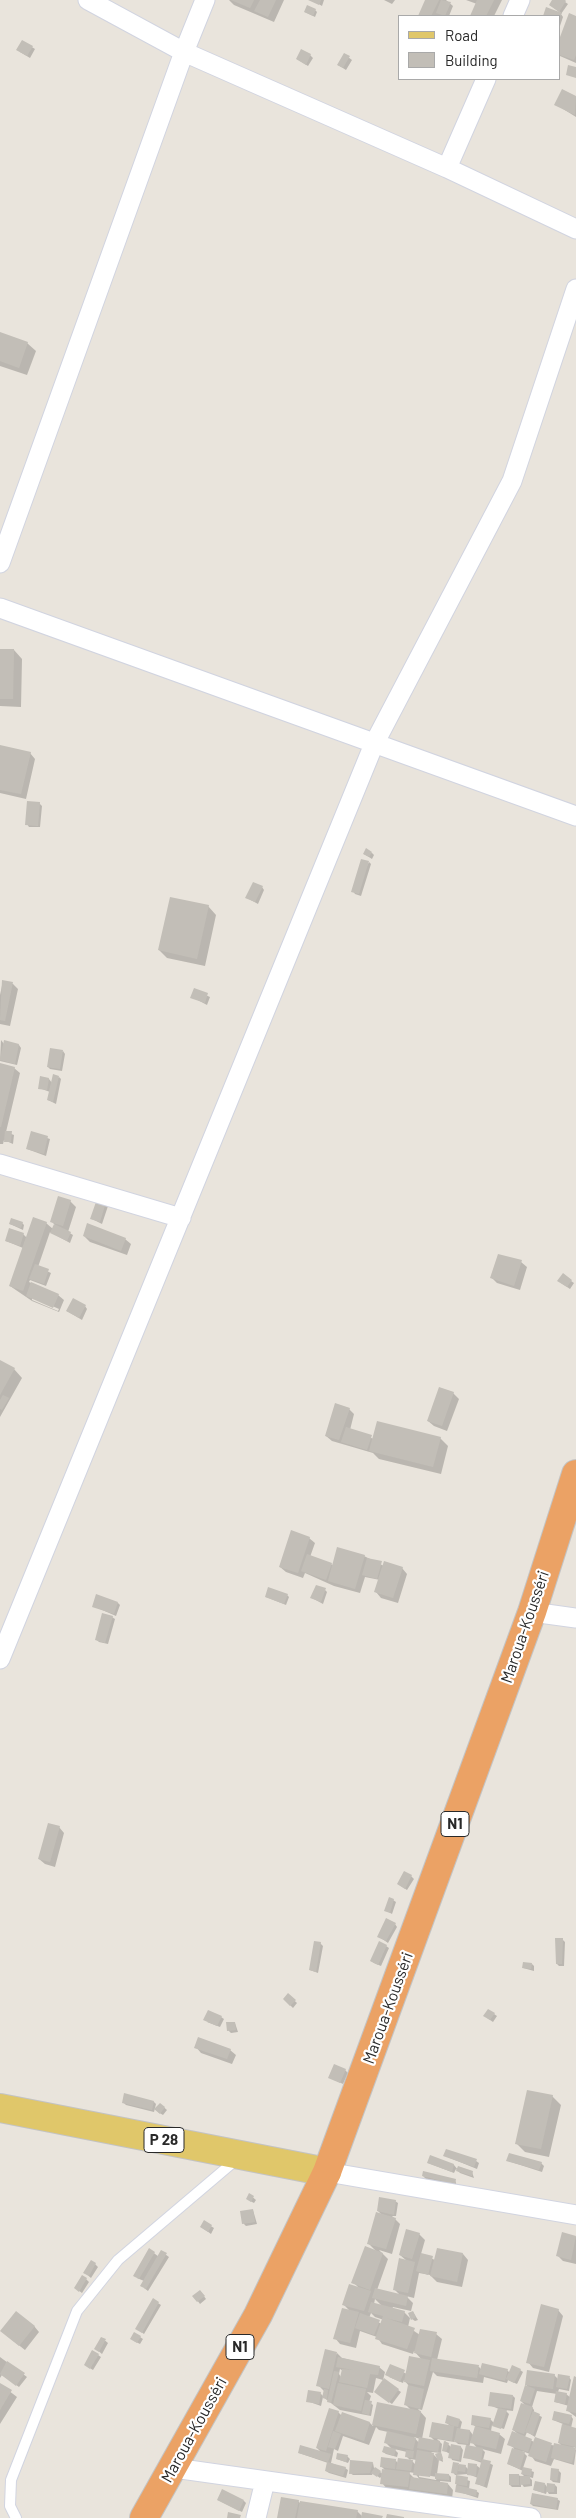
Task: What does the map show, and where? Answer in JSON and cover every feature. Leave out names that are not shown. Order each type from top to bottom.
[{"type":"highway","name":"Maroua-Kousséri","points":[[144,2518],[174,2468],[258,2315],[327,2172],[532,1612],[576,1474]]},
{"type":"main road","name":"P 28","points":[[0,2108],[327,2172]]},
{"type":"street","points":[[88,0],[184,52],[447,168],[576,230]]},
{"type":"street","points":[[0,563],[184,52],[205,0]]},
{"type":"street","points":[[513,15],[520,0]]},
{"type":"street","points":[[447,168],[486,80]]},
{"type":"street","points":[[2,1648],[181,1218],[374,744],[512,481],[576,289]]},
{"type":"street","points":[[0,608],[576,816]]},
{"type":"street","points":[[0,1164],[181,1218]]},
{"type":"street","points":[[532,1612],[576,1618]]},
{"type":"street","points":[[327,2172],[447,2195],[576,2215]]},
{"type":"street","points":[[174,2468],[531,2518]]},
{"type":"street","points":[[256,2518],[265,2481]]},
{"type":"lane","points":[[16,2518],[10,2506],[12,2480],[77,2311],[118,2260],[242,2155]]},
{"type":"building","points":[[231,0],[254,0],[250,8]]},
{"type":"building","points":[[260,0],[276,0],[268,17],[254,11]]},
{"type":"building","points":[[308,0],[321,0],[319,5]]},
{"type":"building","points":[[425,0],[439,0],[432,15],[418,15]]},
{"type":"building","points":[[441,0],[451,2],[445,15],[436,13]]},
{"type":"building","points":[[477,0],[494,0],[486,15],[470,15]]},
{"type":"building","points":[[552,0],[566,1],[559,12],[549,5]]},
{"type":"building","points":[[307,5],[316,9],[313,16],[304,12]]},
{"type":"building","points":[[546,7],[562,13],[561,15],[543,15]]},
{"type":"building","points":[[569,13],[576,16],[576,55],[574,60],[561,55],[561,34]]},
{"type":"building","points":[[22,40],[33,46],[27,56],[16,50]]},
{"type":"building","points":[[301,49],[311,54],[306,65],[296,59]]},
{"type":"building","points":[[344,53],[350,56],[343,68],[337,65]]},
{"type":"building","points":[[568,65],[576,67],[576,78],[566,75]]},
{"type":"building","points":[[562,89],[576,96],[575,115],[554,105]]},
{"type":"building","points":[[0,332],[28,342],[19,368],[0,361]]},
{"type":"building","points":[[0,649],[14,649],[13,699],[0,699]]},
{"type":"building","points":[[0,745],[31,752],[21,794],[0,790]]},
{"type":"building","points":[[27,801],[40,802],[38,826],[25,825]]},
{"type":"building","points":[[366,848],[372,852],[369,857],[363,854]]},
{"type":"building","points":[[361,859],[369,861],[359,894],[351,892]]},
{"type":"building","points":[[253,882],[263,886],[255,902],[245,898]]},
{"type":"building","points":[[170,897],[209,905],[197,959],[158,950]]},
{"type":"building","points":[[2,980],[13,982],[5,1021],[0,1020]]},
{"type":"building","points":[[194,988],[208,993],[205,1003],[190,998]]},
{"type":"building","points":[[4,1040],[19,1044],[15,1064],[0,1060]]},
{"type":"building","points":[[50,1048],[63,1050],[60,1069],[47,1067]]},
{"type":"building","points":[[0,1063],[15,1067],[1,1127],[0,1127]]},
{"type":"building","points":[[53,1074],[59,1076],[53,1102],[47,1100]]},
{"type":"building","points":[[40,1076],[49,1078],[47,1090],[38,1089]]},
{"type":"building","points":[[5,1131],[12,1131],[11,1142],[4,1142]]},
{"type":"building","points":[[31,1131],[48,1136],[44,1154],[26,1149]]},
{"type":"building","points":[[58,1196],[71,1200],[63,1226],[50,1222]]},
{"type":"building","points":[[97,1199],[106,1202],[100,1222],[90,1219]]},
{"type":"building","points":[[33,1217],[47,1222],[23,1291],[9,1286]]},
{"type":"building","points":[[11,1218],[23,1222],[21,1228],[9,1224]]},
{"type":"building","points":[[87,1223],[126,1238],[121,1251],[83,1236]]},
{"type":"building","points":[[54,1224],[71,1232],[67,1241],[50,1233]]},
{"type":"building","points":[[9,1228],[24,1233],[20,1246],[5,1241]]},
{"type":"building","points":[[498,1254],[522,1260],[514,1286],[490,1278]]},
{"type":"building","points":[[35,1264],[49,1269],[44,1284],[29,1279]]},
{"type":"building","points":[[563,1273],[572,1280],[567,1287],[557,1281]]},
{"type":"building","points":[[31,1282],[59,1294],[53,1308],[26,1296]]},
{"type":"building","points":[[73,1298],[86,1305],[79,1318],[66,1311]]},
{"type":"building","points":[[0,1360],[15,1368],[0,1395]]},
{"type":"building","points":[[439,1387],[454,1392],[442,1426],[427,1421]]},
{"type":"building","points":[[3,1395],[9,1398],[2,1410],[0,1409],[0,1400]]},
{"type":"building","points":[[335,1403],[350,1408],[339,1440],[325,1436]]},
{"type":"building","points":[[377,1421],[441,1437],[433,1467],[369,1451]]},
{"type":"building","points":[[346,1427],[372,1435],[367,1450],[341,1442]]},
{"type":"building","points":[[291,1530],[310,1537],[298,1573],[279,1567]]},
{"type":"building","points":[[337,1547],[365,1555],[355,1589],[328,1581]]},
{"type":"building","points":[[307,1554],[332,1563],[326,1580],[301,1571]]},
{"type":"building","points":[[367,1558],[382,1561],[377,1579],[362,1575]]},
{"type":"building","points":[[384,1561],[403,1567],[393,1598],[374,1592]]},
{"type":"building","points":[[316,1585],[326,1588],[321,1602],[310,1598]]},
{"type":"building","points":[[268,1587],[288,1594],[284,1604],[265,1597]]},
{"type":"building","points":[[96,1594],[118,1602],[114,1614],[92,1607]]},
{"type":"building","points":[[102,1613],[113,1616],[105,1643],[95,1640]]},
{"type":"building","points":[[48,1823],[60,1826],[50,1862],[38,1859]]},
{"type":"building","points":[[404,1871],[412,1875],[405,1889],[397,1884]]},
{"type":"building","points":[[389,1897],[394,1899],[390,1913],[384,1911]]},
{"type":"building","points":[[386,1918],[396,1923],[386,1941],[377,1937]]},
{"type":"building","points":[[555,1938],[563,1938],[562,1964],[556,1964]]},
{"type":"building","points":[[314,1941],[321,1942],[316,1972],[309,1970]]},
{"type":"building","points":[[379,1941],[387,1945],[378,1965],[370,1961]]},
{"type":"building","points":[[523,1962],[532,1963],[531,1969],[522,1968]]},
{"type":"building","points":[[288,1993],[296,2000],[290,2006],[283,1999]]},
{"type":"building","points":[[488,2009],[495,2013],[490,2020],[483,2016]]},
{"type":"building","points":[[208,2010],[222,2016],[217,2026],[203,2020]]},
{"type":"building","points":[[226,2022],[235,2022],[236,2030],[227,2031]]},
{"type":"building","points":[[198,2037],[231,2049],[227,2059],[194,2048]]},
{"type":"building","points":[[334,2064],[346,2069],[340,2083],[328,2078]]},
{"type":"building","points":[[527,2090],[553,2095],[541,2149],[515,2144]]},
{"type":"building","points":[[124,2093],[154,2101],[152,2110],[122,2103]]},
{"type":"building","points":[[160,2103],[165,2107],[160,2114],[154,2109]]},
{"type":"building","points":[[446,2149],[477,2159],[474,2167],[443,2156]]},
{"type":"building","points":[[509,2153],[542,2162],[539,2170],[506,2161]]},
{"type":"building","points":[[430,2155],[454,2164],[452,2172],[427,2163]]},
{"type":"building","points":[[458,2166],[473,2171],[472,2176],[456,2171]]},
{"type":"building","points":[[423,2171],[456,2179],[455,2184],[422,2176]]},
{"type":"building","points":[[249,2193],[254,2196],[251,2202],[246,2199]]},
{"type":"building","points":[[379,2197],[396,2200],[394,2215],[377,2211]]},
{"type":"building","points":[[253,2209],[255,2222],[242,2224],[240,2211]]},
{"type":"building","points":[[376,2212],[396,2218],[386,2249],[367,2244]]},
{"type":"building","points":[[204,2220],[212,2225],[208,2232],[200,2227]]},
{"type":"building","points":[[406,2229],[420,2233],[412,2259],[399,2255]]},
{"type":"building","points":[[562,2232],[576,2236],[571,2260],[556,2256]]},
{"type":"building","points":[[365,2246],[383,2253],[370,2290],[351,2283]]},
{"type":"building","points":[[149,2248],[155,2252],[139,2279],[133,2276]]},
{"type":"building","points":[[437,2248],[463,2253],[457,2282],[430,2276]]},
{"type":"building","points":[[161,2250],[167,2253],[146,2289],[140,2286]]},
{"type":"building","points":[[421,2253],[433,2256],[428,2275],[416,2271]]},
{"type":"building","points":[[399,2258],[415,2262],[408,2293],[393,2290]]},
{"type":"building","points":[[91,2260],[96,2263],[89,2276],[83,2273]]},
{"type":"building","points":[[82,2275],[87,2278],[79,2292],[74,2288]]},
{"type":"building","points":[[349,2284],[371,2291],[364,2311],[342,2305]]},
{"type":"building","points":[[375,2288],[408,2296],[406,2306],[372,2298]]},
{"type":"building","points":[[200,2290],[205,2296],[197,2302],[192,2296]]},
{"type":"building","points":[[153,2298],[159,2302],[142,2333],[135,2329]]},
{"type":"building","points":[[371,2302],[405,2311],[402,2322],[386,2318],[415,2328],[407,2349],[375,2339],[383,2316],[368,2312]]},
{"type":"building","points":[[541,2304],[559,2309],[544,2367],[526,2363]]},
{"type":"building","points":[[342,2308],[359,2312],[350,2343],[333,2339]]},
{"type":"building","points":[[16,2311],[35,2326],[19,2346],[0,2331]]},
{"type":"building","points":[[413,2311],[416,2317],[411,2320],[408,2313]]},
{"type":"building","points":[[360,2313],[380,2320],[374,2335],[355,2328]]},
{"type":"building","points":[[420,2329],[437,2332],[431,2357],[414,2353]]},
{"type":"building","points":[[134,2332],[141,2336],[137,2343],[130,2339]]},
{"type":"building","points":[[101,2337],[106,2339],[99,2352],[94,2349]]},
{"type":"building","points":[[325,2349],[337,2352],[329,2389],[316,2386]]},
{"type":"building","points":[[92,2350],[99,2354],[90,2369],[84,2365]]},
{"type":"building","points":[[409,2356],[430,2360],[424,2386],[404,2382]]},
{"type":"building","points":[[338,2357],[380,2366],[378,2375],[370,2374],[367,2388],[339,2382],[342,2369],[354,2370],[336,2367]]},
{"type":"building","points":[[432,2358],[479,2365],[477,2378],[430,2371]]},
{"type":"building","points":[[7,2361],[25,2373],[16,2386],[0,2374]]},
{"type":"building","points":[[482,2363],[508,2369],[505,2381],[479,2374]]},
{"type":"building","points":[[390,2364],[405,2370],[400,2382],[385,2375]]},
{"type":"building","points":[[512,2365],[521,2369],[514,2383],[506,2379]]},
{"type":"building","points":[[527,2370],[555,2374],[553,2389],[525,2385]]},
{"type":"building","points":[[334,2371],[339,2372],[331,2403],[327,2402]]},
{"type":"building","points":[[558,2374],[570,2376],[567,2389],[556,2387]]},
{"type":"building","points":[[574,2376],[576,2377],[576,2413],[566,2411]]},
{"type":"building","points":[[384,2378],[399,2389],[389,2403],[374,2392]]},
{"type":"building","points":[[0,2383],[12,2390],[0,2410]]},
{"type":"building","points":[[338,2383],[366,2389],[361,2411],[333,2405]]},
{"type":"building","points":[[408,2385],[424,2389],[420,2409],[404,2405]]},
{"type":"building","points":[[525,2385],[535,2389],[530,2404],[520,2401]]},
{"type":"building","points":[[324,2389],[328,2390],[327,2399],[322,2398]]},
{"type":"building","points":[[308,2390],[321,2392],[319,2404],[306,2402]]},
{"type":"building","points":[[556,2391],[567,2393],[565,2404],[554,2402]]},
{"type":"building","points":[[490,2392],[513,2395],[511,2409],[488,2406]]},
{"type":"building","points":[[365,2400],[372,2401],[369,2415],[362,2413]]},
{"type":"building","points":[[377,2402],[421,2411],[416,2434],[372,2425]]},
{"type":"building","points":[[521,2403],[533,2407],[524,2434],[512,2430]]},
{"type":"building","points":[[329,2408],[339,2411],[326,2451],[316,2448]]},
{"type":"building","points":[[498,2408],[507,2410],[501,2429],[492,2426]]},
{"type":"building","points":[[533,2411],[540,2414],[533,2435],[525,2432]]},
{"type":"building","points":[[554,2411],[572,2415],[569,2424],[552,2420]]},
{"type":"building","points":[[342,2412],[370,2422],[364,2441],[335,2431]]},
{"type":"building","points":[[447,2415],[460,2419],[458,2427],[445,2423]]},
{"type":"building","points":[[472,2415],[491,2418],[489,2428],[471,2425]]},
{"type":"building","points":[[432,2422],[454,2426],[452,2441],[429,2437]]},
{"type":"building","points":[[562,2424],[576,2428],[576,2447],[558,2443]]},
{"type":"building","points":[[475,2426],[500,2433],[496,2449],[470,2443]]},
{"type":"building","points":[[457,2428],[470,2430],[468,2444],[454,2442]]},
{"type":"building","points":[[333,2431],[341,2434],[335,2449],[328,2447]]},
{"type":"building","points":[[387,2431],[416,2438],[413,2450],[384,2443]]},
{"type":"building","points":[[512,2431],[532,2439],[528,2452],[507,2445]]},
{"type":"building","points":[[419,2437],[440,2441],[438,2452],[417,2448]]},
{"type":"building","points":[[535,2437],[552,2443],[546,2462],[528,2456]]},
{"type":"building","points":[[444,2441],[449,2443],[446,2452],[442,2451]]},
{"type":"building","points":[[554,2443],[576,2448],[572,2463],[551,2458]]},
{"type":"building","points":[[451,2444],[461,2446],[459,2460],[448,2458]]},
{"type":"building","points":[[300,2445],[331,2454],[328,2462],[298,2453]]},
{"type":"building","points":[[466,2445],[483,2448],[481,2461],[463,2458]]},
{"type":"building","points":[[384,2446],[396,2449],[394,2456],[382,2452]]},
{"type":"building","points":[[512,2448],[525,2452],[520,2469],[507,2464]]},
{"type":"building","points":[[406,2450],[414,2451],[413,2458],[405,2457]]},
{"type":"building","points":[[417,2450],[434,2453],[430,2477],[413,2475]]},
{"type":"building","points":[[441,2452],[443,2459],[438,2461],[435,2454]]},
{"type":"building","points":[[337,2453],[348,2455],[346,2462],[336,2459]]},
{"type":"building","points":[[381,2457],[396,2459],[395,2469],[380,2467]]},
{"type":"building","points":[[398,2458],[413,2460],[411,2471],[396,2469]]},
{"type":"building","points":[[482,2459],[491,2461],[484,2486],[475,2484]]},
{"type":"building","points":[[350,2460],[373,2462],[370,2473],[349,2474]]},
{"type":"building","points":[[327,2462],[346,2467],[343,2476],[325,2471]]},
{"type":"building","points":[[453,2462],[459,2463],[457,2474],[451,2473]]},
{"type":"building","points":[[468,2463],[477,2464],[476,2476],[467,2475]]},
{"type":"building","points":[[459,2464],[466,2465],[465,2472],[458,2471]]},
{"type":"building","points":[[375,2467],[381,2471],[377,2477],[371,2473]]},
{"type":"building","points":[[523,2467],[532,2469],[531,2476],[521,2474]]},
{"type":"building","points":[[551,2468],[559,2469],[557,2481],[550,2480]]},
{"type":"building","points":[[382,2469],[410,2472],[408,2487],[380,2484]]},
{"type":"building","points":[[435,2473],[449,2474],[449,2480],[435,2479]]},
{"type":"building","points":[[509,2474],[519,2474],[519,2485],[509,2485]]},
{"type":"building","points":[[456,2475],[468,2477],[467,2486],[455,2484]]},
{"type":"building","points":[[520,2476],[530,2476],[530,2484],[520,2485]]},
{"type":"building","points":[[411,2477],[448,2483],[447,2494],[409,2489]]},
{"type":"building","points":[[535,2481],[545,2483],[544,2493],[533,2490]]},
{"type":"building","points":[[547,2483],[555,2484],[554,2492],[546,2492]]},
{"type":"building","points":[[456,2485],[477,2490],[476,2496],[455,2492]]},
{"type":"building","points":[[222,2489],[244,2500],[239,2511],[217,2500]]},
{"type":"building","points":[[532,2493],[558,2498],[556,2509],[530,2504]]},
{"type":"building","points":[[281,2497],[299,2500],[295,2518],[277,2518]]},
{"type":"building","points":[[300,2501],[358,2510],[356,2518],[297,2518]]},
{"type":"building","points":[[228,2512],[241,2515],[240,2518],[227,2518]]},
{"type":"building","points":[[362,2512],[383,2516],[382,2518],[361,2518]]},
{"type":"building","points":[[387,2514],[404,2517],[404,2518],[386,2518]]}]
